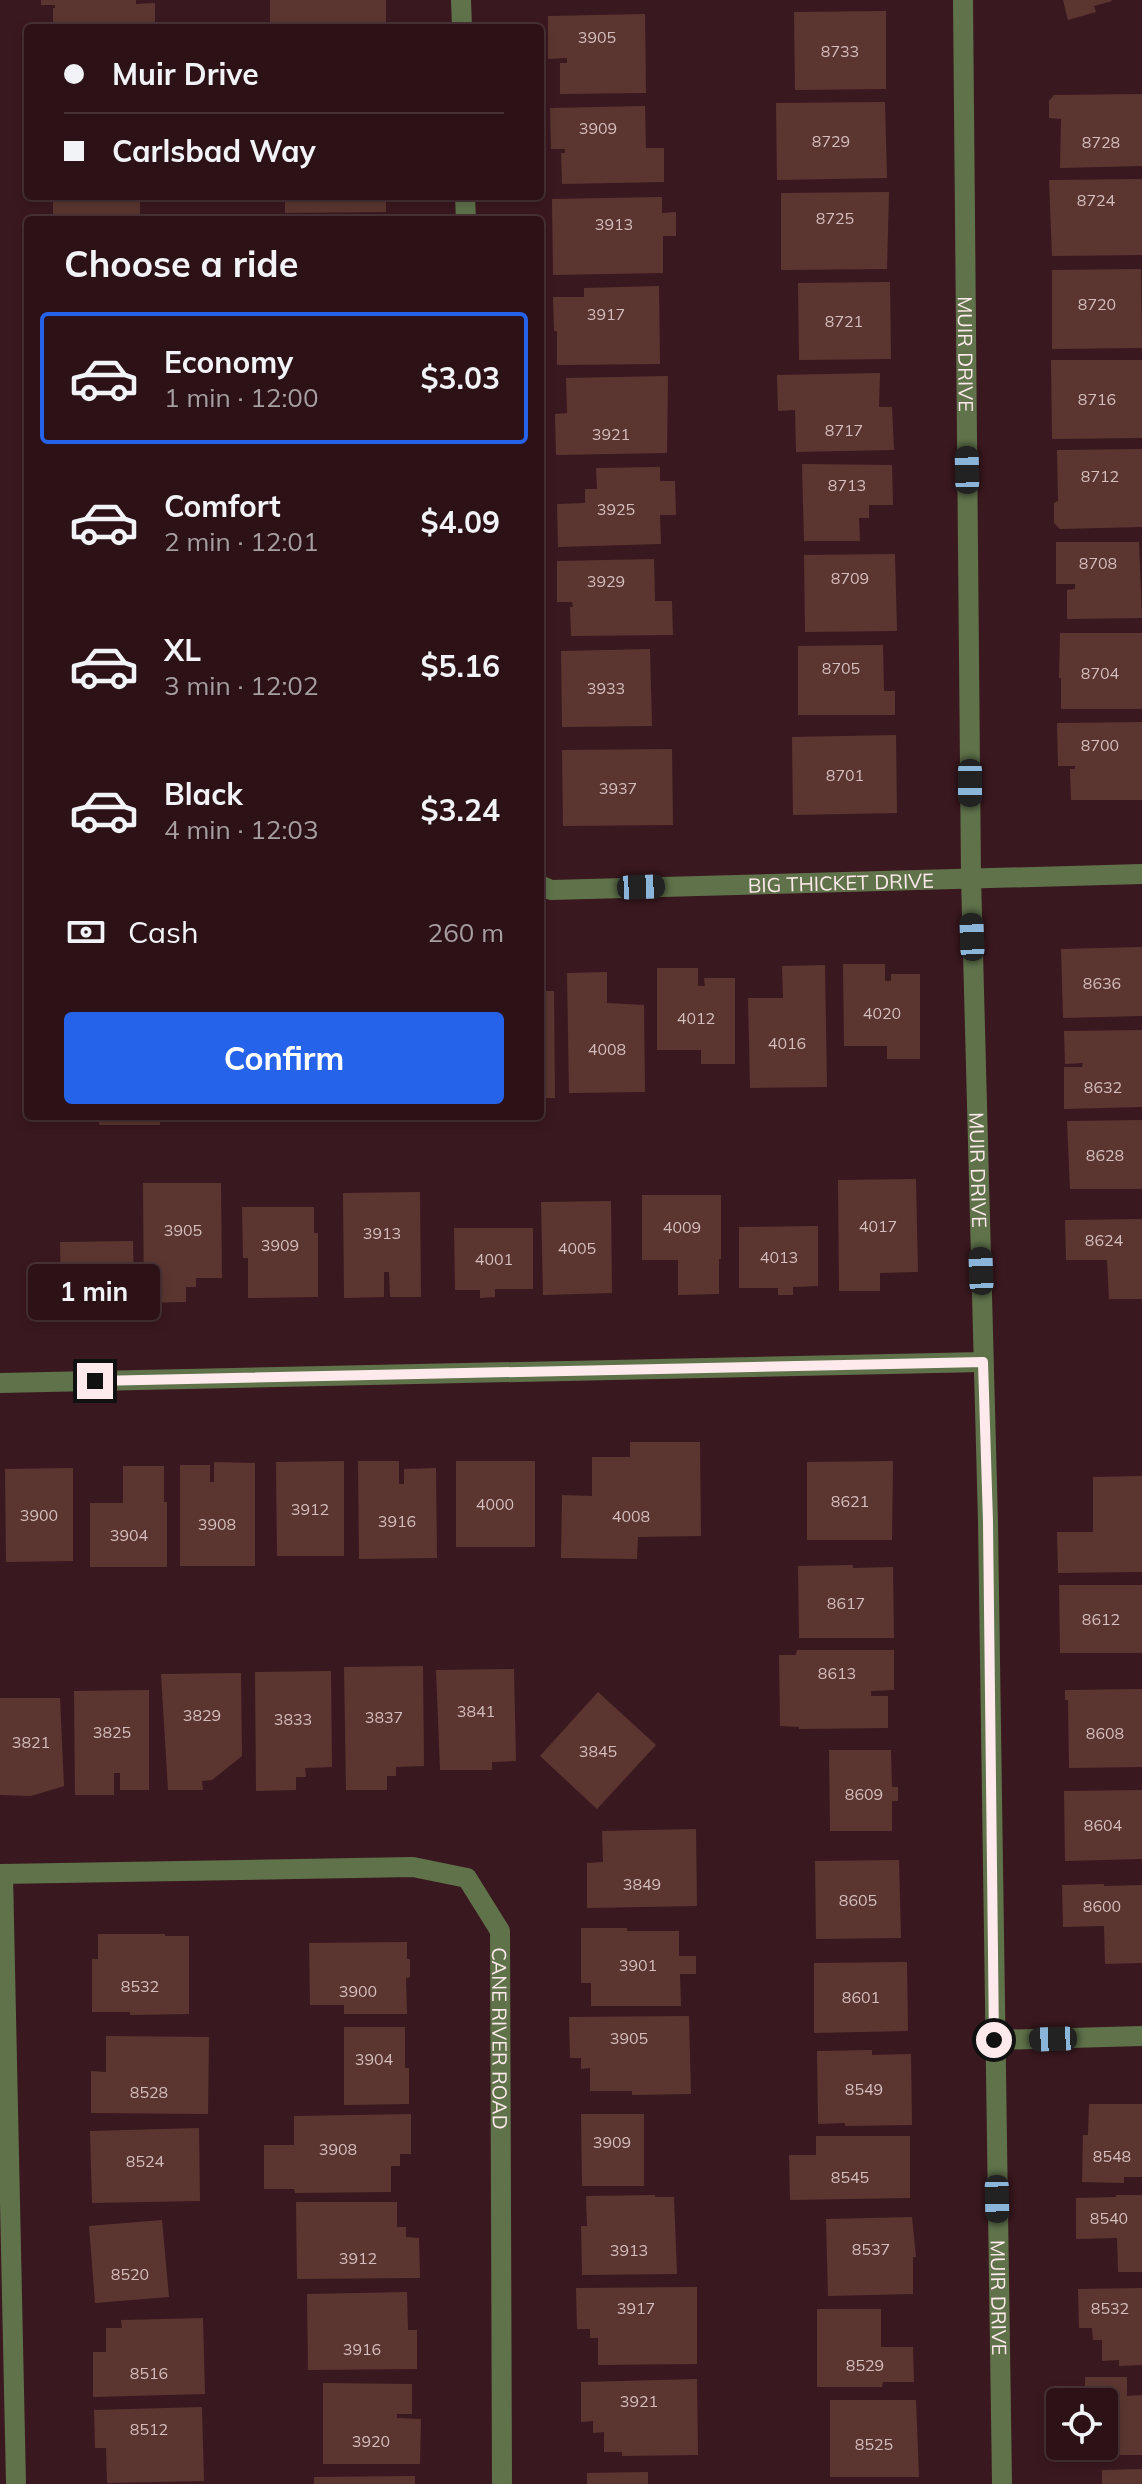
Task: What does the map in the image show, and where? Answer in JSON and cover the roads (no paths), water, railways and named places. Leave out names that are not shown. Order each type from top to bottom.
[{"type":"street","points":[[461,0],[462,24]]},
{"type":"street","name":"MUIR DRIVE","points":[[963,0],[971,877],[988,1522],[1002,2484]]},
{"type":"street","name":"BIG THICKET DRIVE","points":[[544,887],[551,890],[1142,874]]},
{"type":"street","points":[[0,1383],[983,1362]]},
{"type":"street","name":"CANE RIVER ROAD","points":[[1,1874],[413,1867],[467,1878],[500,1931],[502,2484]]},
{"type":"street","points":[[1,1874],[16,2484]]},
{"type":"street","points":[[994,2040],[1142,2036]]}]
